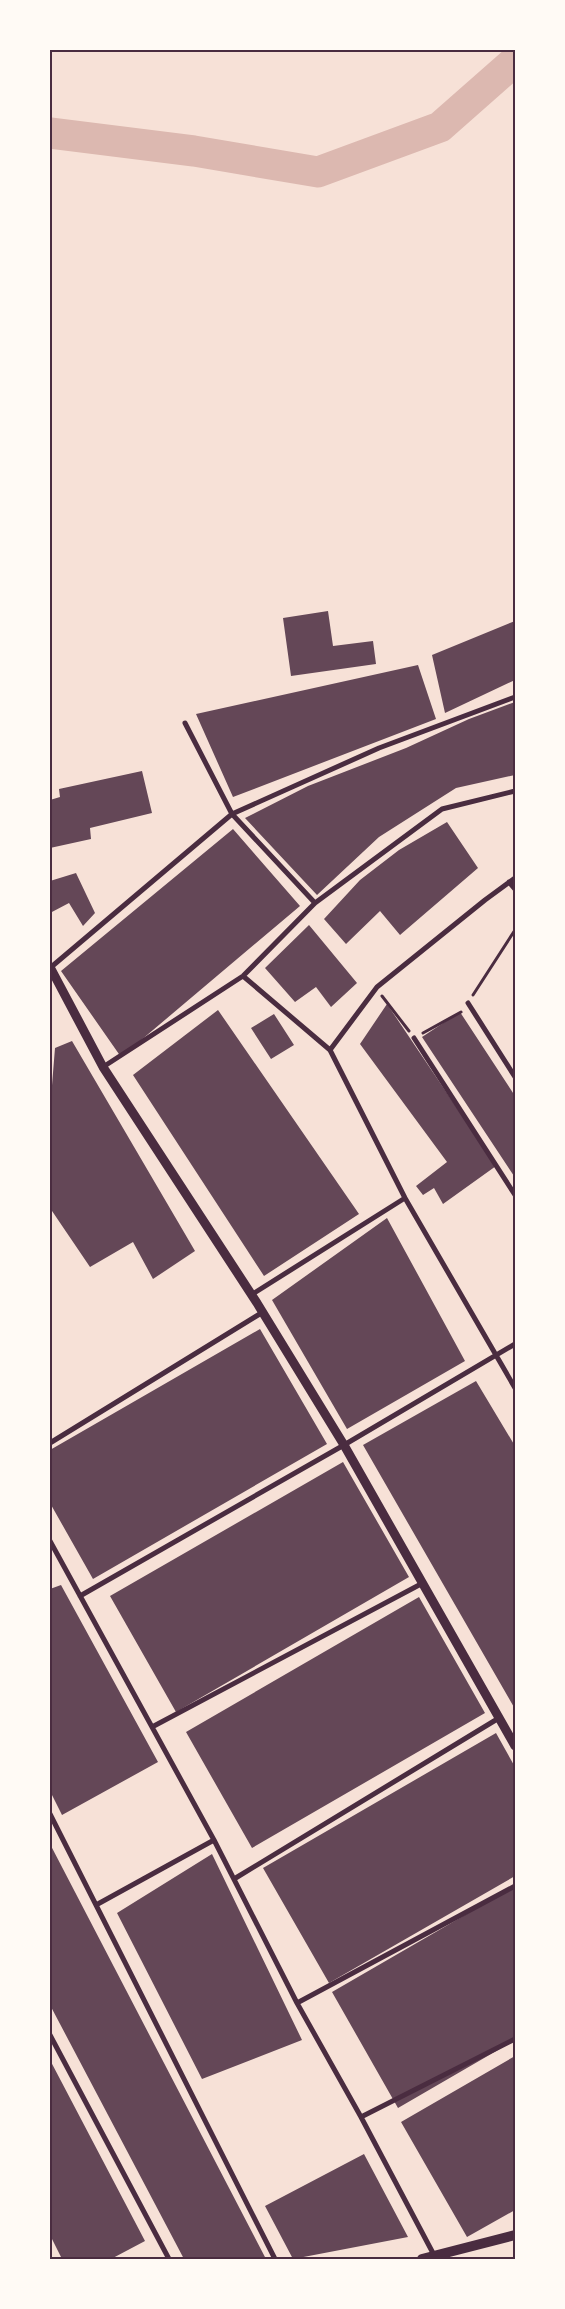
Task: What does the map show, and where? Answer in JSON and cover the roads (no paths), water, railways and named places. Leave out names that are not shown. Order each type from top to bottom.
[{"type":"main road","points":[[422,2259],[515,2235]]},
{"type":"street","points":[[515,697],[379,748],[232,814],[50,968],[103,1067],[252,1295],[344,1445],[421,1584],[515,1746]]},
{"type":"street","points":[[185,723],[232,814],[316,903]]},
{"type":"street","points":[[103,1067],[243,976],[316,903],[442,809],[515,791]]},
{"type":"street","points":[[330,1050],[378,987],[515,878]]},
{"type":"street","points":[[509,882],[515,889]]},
{"type":"street","points":[[243,976],[330,1050],[406,1198],[515,1388]]},
{"type":"street","points":[[468,1002],[515,1077]]},
{"type":"street","points":[[414,1038],[515,1195]]},
{"type":"street","points":[[252,1295],[406,1198]]},
{"type":"street","points":[[50,1443],[263,1313]]},
{"type":"street","points":[[80,1596],[344,1445],[515,1344]]},
{"type":"street","points":[[50,1540],[214,1840],[297,2003],[361,2117],[434,2255]]},
{"type":"street","points":[[152,1727],[421,1584]]},
{"type":"street","points":[[234,1878],[498,1718]]},
{"type":"street","points":[[50,1814],[275,2259]]},
{"type":"street","points":[[96,1905],[214,1840]]},
{"type":"street","points":[[297,2003],[515,1886]]},
{"type":"street","points":[[50,2035],[169,2259]]},
{"type":"street","points":[[361,2117],[515,2039]]},
{"type":"waterway","points":[[50,133],[194,151],[318,172],[440,127],[515,61]]}]
